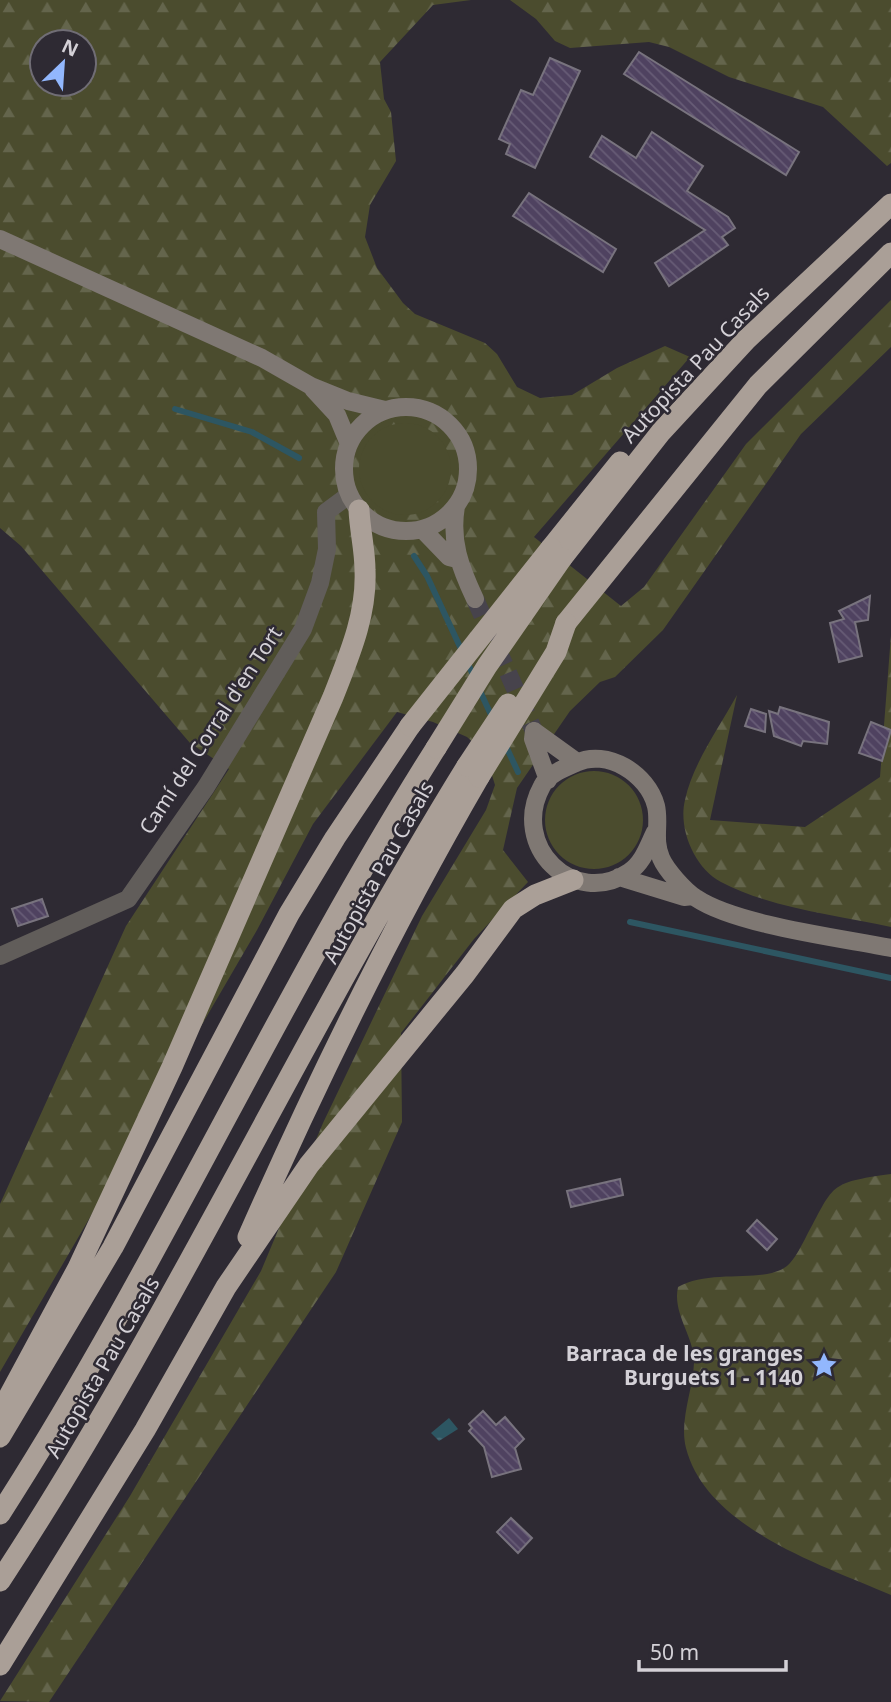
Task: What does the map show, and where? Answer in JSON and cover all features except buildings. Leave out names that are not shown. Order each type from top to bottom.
[{"type":"highway","name":"Autopista Pau Casals","points":[[0,1514],[211,1148],[392,817],[556,553],[661,432],[746,340],[891,204]]},
{"type":"highway","name":"Autopista Pau Casals","points":[[0,1581],[53,1500],[173,1296],[413,855],[473,772],[566,624],[758,385],[891,253]]},
{"type":"highway","points":[[0,1413],[78,1268],[166,1080],[356,639],[365,570],[354,503]]},
{"type":"highway","points":[[0,1437],[113,1247],[289,914],[335,838],[410,726],[556,553]]},
{"type":"highway","points":[[0,1665],[145,1430],[226,1287],[391,937],[473,772]]},
{"type":"highway","points":[[226,1287],[309,1165],[465,974],[513,909],[535,895],[573,880]]},
{"type":"street","points":[[0,239],[262,358],[311,386],[348,401],[385,410],[418,408],[447,422],[458,435],[465,450],[468,472],[463,494],[456,506],[440,521],[422,529],[399,531],[377,524],[354,503],[344,478],[344,460],[349,444],[367,420],[385,410]]},
{"type":"street","points":[[311,386],[337,415],[349,444]]},
{"type":"street","name":"Camí del Corral d'en Tort","points":[[0,956],[128,899],[143,873],[209,782],[303,629],[320,583],[327,549],[326,512],[354,503]]},
{"type":"street","points":[[456,506],[452,528],[458,549],[457,559],[475,598]]},
{"type":"street","points":[[422,529],[449,557],[457,559]]},
{"type":"street","points":[[548,780],[533,739],[534,731],[577,762]]},
{"type":"street","points":[[655,832],[641,861],[629,873],[591,882],[573,880],[543,856],[533,834],[534,808],[542,784],[577,762],[604,759],[632,771],[643,782],[656,806],[655,832],[662,859],[693,896],[719,910],[891,948]]},
{"type":"street","points":[[619,877],[684,897],[693,896]]},
{"type":"green space","points":[[0,0],[471,0],[433,5],[380,62],[384,99],[391,112],[396,161],[370,205],[365,237],[377,268],[403,303],[415,314],[485,343],[497,354],[517,387],[540,398],[572,395],[617,368],[665,346],[690,357],[534,537],[621,606],[644,587],[746,444],[891,300],[891,347],[801,434],[663,630],[615,677],[600,682],[570,711],[517,788],[503,850],[528,882],[474,939],[401,1033],[402,1122],[336,1272],[49,1702],[0,1701],[130,1496],[261,1271],[323,1123],[422,916],[486,810],[495,785],[485,753],[467,737],[433,722],[397,712],[313,824],[257,930],[0,1372],[0,1204],[126,926],[229,769],[190,743],[21,546],[0,528]]},
{"type":"green space","points":[[510,0],[891,0],[891,163],[887,166],[823,107],[729,77],[669,47],[649,42],[570,48],[555,41],[536,19]]},
{"type":"green space","points":[[405,423],[423,426],[438,436],[448,451],[451,469],[448,487],[438,502],[423,512],[405,515],[387,512],[372,502],[362,487],[359,469],[362,451],[372,436],[387,426]]},
{"type":"green space","points":[[891,635],[891,927],[782,904],[740,891],[711,876],[690,846],[683,811],[694,773],[737,695],[710,820],[805,827],[880,777]]},
{"type":"green space","points":[[594,771],[613,775],[629,785],[639,801],[643,820],[639,839],[629,855],[613,865],[594,869],[575,865],[559,855],[549,839],[545,820],[549,801],[559,785],[575,775]]},
{"type":"green space","points":[[891,1174],[891,1595],[771,1541],[717,1501],[698,1476],[684,1438],[694,1363],[677,1297],[678,1287],[691,1281],[765,1274],[787,1266],[835,1189],[855,1180]]},
{"type":"water","points":[[449,1418],[458,1429],[439,1441],[431,1433]]},
{"type":"waterway","points":[[175,409],[252,432],[299,458]]},
{"type":"waterway","points":[[414,556],[427,576],[475,679]]},
{"type":"waterway","points":[[479,689],[492,717]]},
{"type":"waterway","points":[[504,742],[518,772]]},
{"type":"waterway","points":[[630,922],[891,978]]},
{"type":"tunnel","points":[[475,599],[534,731]]},
{"type":"place","name":"Barraca de les granges Burguets 1 - 1140","points":[[824,1365]]}]
